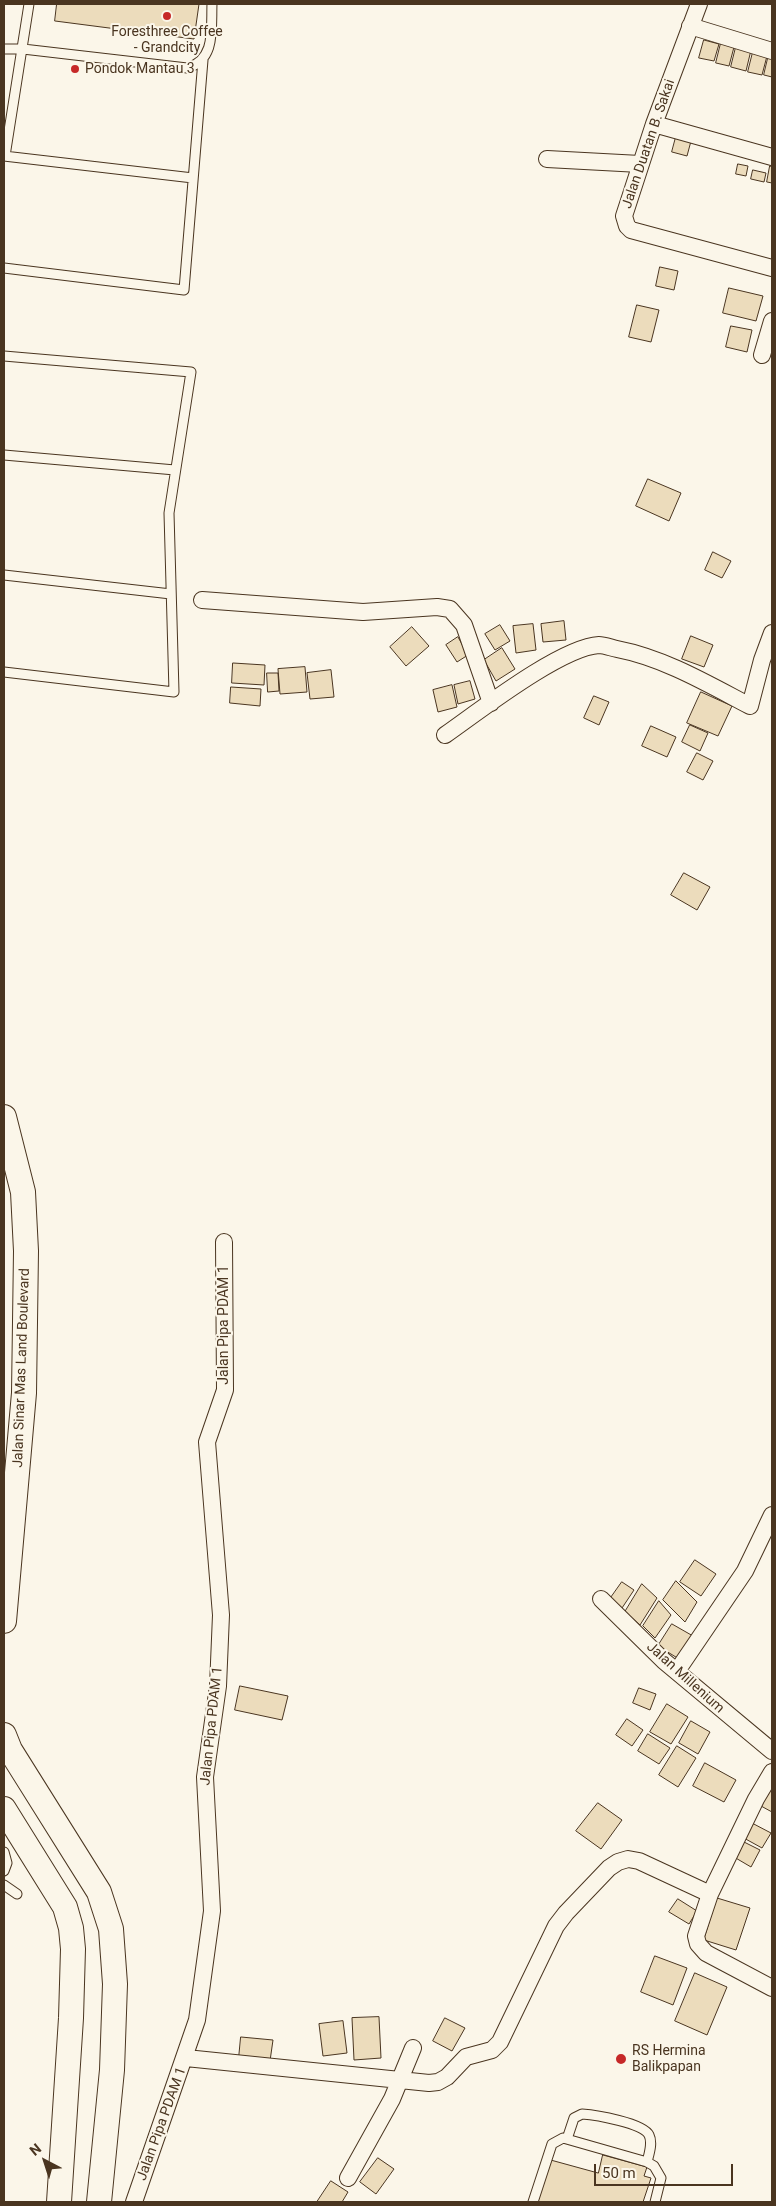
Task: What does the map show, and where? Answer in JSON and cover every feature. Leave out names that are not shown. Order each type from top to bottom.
[{"type":"street","name":"Jalan Duatan B. Sakai","points":[[699,4],[654,124],[624,216],[627,226],[631,230],[772,268]]},
{"type":"street","points":[[690,26],[772,51]]},
{"type":"street","points":[[654,124],[772,157]]},
{"type":"street","points":[[547,159],[640,164]]},
{"type":"street","points":[[762,355],[772,322]]},
{"type":"street","points":[[202,600],[363,612],[437,607],[450,608],[464,625],[490,703]]},
{"type":"street","points":[[445,735],[549,665],[575,652],[599,645],[639,653],[750,706],[762,660],[772,633]]},
{"type":"street","name":"Jalan Sinar Mas Land Boulevard","points":[[4,1116],[23,1192],[26,1251],[24,1393],[4,1621]]},
{"type":"street","name":"Jalan Pipa PDAM 1","points":[[134,2202],[186,2058],[197,2020],[212,1911],[205,1777],[218,1686],[221,1615],[207,1442],[225,1390],[224,1242]]},
{"type":"street","points":[[4,1495],[18,1460]]},
{"type":"street","points":[[676,1672],[745,1571],[772,1515]]},
{"type":"street","name":"Jalan Millenium","points":[[601,1599],[676,1672],[772,1751]]},
{"type":"street","points":[[4,1735],[10,1750],[99,1892],[111,1929],[115,1984],[112,2070],[99,2202]]},
{"type":"street","points":[[772,1772],[756,1799],[710,1894],[696,1936],[698,1944],[718,1960],[772,1988]]},
{"type":"street","points":[[4,1809],[13,1831],[65,1907],[71,1928],[73,1949],[71,2018],[59,2202]]},
{"type":"street","points":[[186,2058],[400,2080],[438,2082],[447,2077],[466,2057],[496,2046],[556,1926],[578,1898],[618,1862],[639,1860],[710,1894]]},
{"type":"street","points":[[65,1907],[99,1892]]},
{"type":"street","points":[[348,2178],[400,2080],[413,2048]]},
{"type":"lane","points":[[29,4],[4,156],[193,178]]},
{"type":"lane","points":[[4,268],[184,290],[203,60],[210,45],[212,4]]},
{"type":"lane","points":[[4,49],[23,49],[187,68],[196,66],[203,60]]},
{"type":"lane","points":[[4,356],[191,372],[169,513],[174,692],[4,672]]},
{"type":"lane","points":[[4,454],[175,470]]},
{"type":"lane","points":[[4,575],[171,594]]},
{"type":"lane","points":[[4,1852],[7,1862],[4,1871]]},
{"type":"lane","points":[[4,1885],[16,1894]]},
{"type":"lane","points":[[567,2139],[574,2118],[582,2114],[638,2126],[650,2138],[647,2162]]},
{"type":"lane","points":[[533,2202],[552,2144],[557,2140],[567,2139],[647,2162],[654,2166],[661,2178],[655,2202]]},
{"type":"building","points":[[57,4],[199,4],[194,39],[55,21]]},
{"type":"building","points":[[704,40],[719,44],[714,61],[699,58]]},
{"type":"building","points":[[721,43],[734,47],[729,66],[716,63]]},
{"type":"building","points":[[736,47],[751,50],[746,71],[731,67]]},
{"type":"building","points":[[753,52],[767,56],[762,75],[748,72]]},
{"type":"building","points":[[769,54],[772,55],[772,77],[764,75]]},
{"type":"building","points":[[676,137],[691,141],[687,156],[672,152]]},
{"type":"building","points":[[738,164],[748,166],[746,176],[736,174]]},
{"type":"building","points":[[770,166],[772,167],[772,183],[767,182]]},
{"type":"building","points":[[753,170],[766,173],[764,182],[751,179]]},
{"type":"building","points":[[660,267],[678,271],[674,290],[656,286]]},
{"type":"building","points":[[729,288],[763,296],[756,321],[723,313]]},
{"type":"building","points":[[637,305],[659,310],[651,342],[629,337]]},
{"type":"building","points":[[731,326],[752,330],[747,352],[726,347]]},
{"type":"building","points":[[648,479],[681,493],[669,521],[636,506]]},
{"type":"building","points":[[713,552],[731,561],[722,578],[705,570]]},
{"type":"building","points":[[564,621],[566,640],[543,642],[541,624]]},
{"type":"building","points":[[533,624],[536,650],[516,653],[513,626]]},
{"type":"building","points":[[500,625],[510,641],[495,650],[485,634]]},
{"type":"building","points":[[412,627],[429,646],[406,666],[390,647]]},
{"type":"building","points":[[691,636],[713,645],[704,667],[682,659]]},
{"type":"building","points":[[458,637],[468,655],[457,662],[446,645]]},
{"type":"building","points":[[502,648],[515,669],[496,681],[484,660]]},
{"type":"building","points":[[233,663],[265,665],[264,685],[232,683]]},
{"type":"building","points":[[305,667],[307,692],[280,694],[278,669]]},
{"type":"building","points":[[331,670],[334,697],[310,699],[307,673]]},
{"type":"building","points":[[267,673],[278,673],[279,691],[268,692]]},
{"type":"building","points":[[470,681],[475,699],[458,704],[454,685]]},
{"type":"building","points":[[452,685],[457,707],[438,712],[433,690]]},
{"type":"building","points":[[231,687],[261,689],[260,706],[230,703]]},
{"type":"building","points":[[701,692],[732,706],[718,736],[687,723]]},
{"type":"building","points":[[594,696],[609,702],[599,725],[584,718]]},
{"type":"building","points":[[690,725],[708,733],[700,751],[682,742]]},
{"type":"building","points":[[651,726],[676,737],[667,757],[642,746]]},
{"type":"building","points":[[697,753],[713,761],[703,780],[687,772]]},
{"type":"building","points":[[684,873],[710,887],[697,910],[671,895]]},
{"type":"building","points":[[695,1560],[716,1574],[701,1596],[680,1582]]},
{"type":"building","points":[[676,1581],[697,1602],[685,1622],[663,1600]]},
{"type":"building","points":[[622,1582],[634,1590],[622,1608],[610,1599]]},
{"type":"building","points":[[642,1584],[657,1598],[640,1625],[625,1612]]},
{"type":"building","points":[[659,1601],[671,1615],[655,1638],[643,1626]]},
{"type":"building","points":[[672,1624],[693,1636],[679,1659],[658,1646]]},
{"type":"building","points":[[240,1686],[288,1696],[282,1720],[235,1710]]},
{"type":"building","points":[[639,1688],[656,1694],[650,1710],[633,1703]]},
{"type":"building","points":[[667,1704],[688,1717],[671,1744],[650,1732]]},
{"type":"building","points":[[627,1719],[643,1730],[632,1746],[616,1735]]},
{"type":"building","points":[[691,1721],[710,1732],[698,1754],[679,1743]]},
{"type":"building","points":[[648,1734],[670,1748],[659,1764],[638,1751]]},
{"type":"building","points":[[677,1746],[696,1758],[678,1787],[659,1775]]},
{"type":"building","points":[[705,1763],[736,1780],[724,1802],[693,1786]]},
{"type":"building","points":[[772,1783],[772,1812],[761,1806]]},
{"type":"building","points":[[598,1803],[622,1820],[601,1849],[576,1831]]},
{"type":"building","points":[[750,1822],[771,1833],[762,1848],[742,1837]]},
{"type":"building","points":[[742,1841],[760,1850],[751,1867],[734,1857]]},
{"type":"building","points":[[717,1898],[750,1908],[736,1950],[704,1940]]},
{"type":"building","points":[[678,1899],[697,1911],[689,1924],[669,1912]]},
{"type":"building","points":[[655,1956],[687,1968],[673,2005],[641,1992]]},
{"type":"building","points":[[695,1973],[727,1987],[707,2035],[675,2021]]},
{"type":"building","points":[[379,2017],[381,2058],[354,2060],[352,2018]]},
{"type":"building","points":[[445,2018],[465,2028],[452,2051],[433,2041]]},
{"type":"building","points":[[343,2021],[347,2053],[323,2056],[319,2024]]},
{"type":"building","points":[[241,2037],[273,2040],[270,2061],[239,2058]]},
{"type":"building","points":[[603,2155],[647,2167],[644,2176],[651,2178],[643,2202],[534,2202],[547,2159],[598,2173]]},
{"type":"building","points":[[378,2158],[394,2169],[376,2194],[360,2182]]},
{"type":"building","points":[[331,2181],[348,2192],[342,2202],[317,2202]]},
{"type":"place","name":"Foresthree Coffee - Grandcity","points":[[167,16]]},
{"type":"place","name":"Pondok Mantau 3","points":[[75,69]]},
{"type":"place","name":"RS Hermina Balikpapan","points":[[621,2059]]}]
